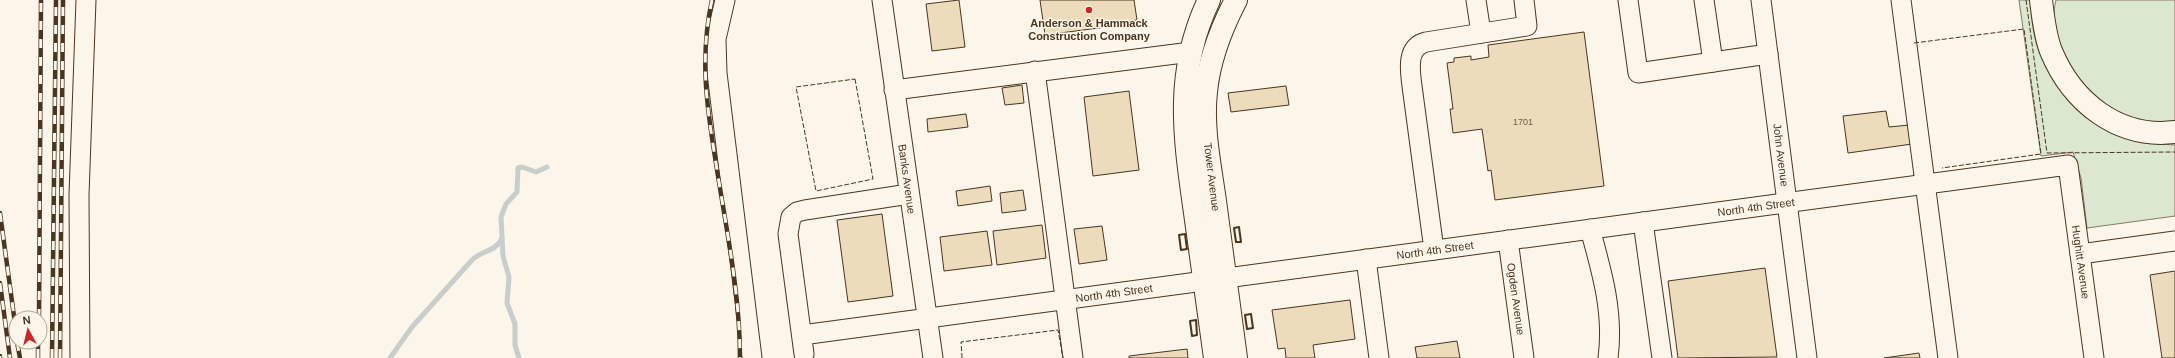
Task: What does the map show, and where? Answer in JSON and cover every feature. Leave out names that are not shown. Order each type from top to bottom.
[{"type":"main road","name":"Tower Avenue","points":[[1210,0],[1203,14],[1191,52],[1186,80],[1184,126],[1215,280],[1236,358]]},
{"type":"main road","name":"Tower Avenue","points":[[1215,358],[1215,280],[1205,112],[1206,92],[1213,54],[1221,32],[1236,0]]},
{"type":"main road","points":[[2042,2],[2050,50],[2061,73],[2092,109],[2107,120],[2128,127],[2161,134],[2175,132]]},
{"type":"street","points":[[80,358],[79,196],[86,0]]},
{"type":"street","points":[[725,0],[716,39],[717,73],[752,358]]},
{"type":"street","name":"Banks Avenue","points":[[882,0],[933,358]]},
{"type":"street","points":[[1476,0],[1481,33]]},
{"type":"street","points":[[1434,250],[1412,86],[1410,60],[1415,49],[1423,42],[1527,26],[1524,0]]},
{"type":"street","points":[[1628,0],[1638,73],[1768,54]]},
{"type":"street","points":[[1704,0],[1713,62]]},
{"type":"street","name":"John Avenue","points":[[1761,0],[1807,358]]},
{"type":"street","points":[[1901,0],[1948,358]]},
{"type":"street","points":[[894,90],[1191,52]]},
{"type":"street","points":[[1035,71],[1073,358]]},
{"type":"street","name":"North 4th Street","points":[[802,335],[2068,165]]},
{"type":"street","name":"Hughitt Avenue","points":[[2068,165],[2094,358]]},
{"type":"street","points":[[804,354],[788,234],[791,217],[797,212],[805,210],[909,194]]},
{"type":"street","points":[[1643,222],[1662,358]]},
{"type":"street","points":[[1590,229],[1603,279],[1609,313],[1610,337],[1608,358]]},
{"type":"street","name":"Ogden Avenue","points":[[1508,240],[1524,358]]},
{"type":"street","points":[[2080,254],[2175,241]]},
{"type":"street","points":[[1366,260],[1379,358]]},
{"type":"green space","points":[[2019,0],[2035,0],[2043,46],[2132,140],[2175,145],[2175,216],[2087,228],[2081,178],[2073,152],[2041,156]]},
{"type":"green space","points":[[2056,0],[2175,0],[2175,124],[2146,122],[2119,113],[2105,104],[2079,80],[2069,66],[2061,50],[2056,34],[2054,17]]},
{"type":"building","points":[[959,0],[965,47],[932,51],[926,4]]},
{"type":"building","name":"Anderson & Hammack Construction Company","points":[[1040,0],[1134,0],[1137,20],[1114,23],[1114,26],[1045,35]]},
{"type":"building","points":[[1584,32],[1604,186],[1495,200],[1491,170],[1488,171],[1482,129],[1453,133],[1450,109],[1453,109],[1447,63],[1454,62],[1454,58],[1471,56],[1471,60],[1489,57],[1488,45]]},
{"type":"building","points":[[1022,85],[1024,103],[1005,105],[1002,88]]},
{"type":"building","points":[[1286,86],[1289,105],[1231,112],[1228,93]]},
{"type":"building","points":[[1129,91],[1139,170],[1093,176],[1084,97]]},
{"type":"building","points":[[1886,111],[1889,127],[1909,125],[1912,144],[1848,153],[1843,116]]},
{"type":"building","points":[[966,114],[968,127],[928,132],[927,119]]},
{"type":"building","points":[[990,186],[992,201],[958,206],[956,191]]},
{"type":"building","points":[[1023,190],[1026,210],[1002,213],[1000,193]]},
{"type":"building","points":[[882,214],[893,296],[848,302],[837,220]]},
{"type":"building","points":[[1042,225],[1046,258],[997,265],[993,231]]},
{"type":"building","points":[[1102,226],[1107,260],[1079,264],[1074,229]]},
{"type":"building","points":[[987,231],[992,265],[944,271],[940,237]]},
{"type":"building","points":[[1765,268],[1777,357],[1678,358],[1668,281]]},
{"type":"building","points":[[2175,271],[2175,358],[2162,358],[2150,275]]},
{"type":"building","points":[[1350,300],[1355,339],[1313,345],[1315,358],[1286,358],[1285,348],[1278,349],[1272,310]]},
{"type":"building","points":[[1457,341],[1460,358],[1417,358],[1415,347]]},
{"type":"building","points":[[1187,349],[1188,358],[1129,358],[1129,356]]},
{"type":"building","points":[[1919,353],[1920,358],[1884,358]]},
{"type":"waterway","points":[[519,358],[515,345],[515,324],[507,303],[509,277],[503,256],[501,217],[506,204],[517,192],[518,168],[522,167],[536,172],[547,167]]},
{"type":"waterway","points":[[390,358],[412,327],[472,260],[496,246],[502,238]]},
{"type":"railway","points":[[39,310],[41,0]]},
{"type":"railway","points":[[52,358],[56,0]]},
{"type":"railway","points":[[60,358],[63,0]]},
{"type":"railway","points":[[712,0],[708,20],[705,59],[707,98],[735,282],[738,308],[740,358]]},
{"type":"railway","points":[[0,213],[13,310]]},
{"type":"railway","points":[[0,283],[10,358]]},
{"type":"railway","points":[[18,350],[20,358]]},
{"type":"railway","points":[[38,350],[38,358]]},
{"type":"fence","points":[[2026,0],[2047,153],[2175,152]]},
{"type":"fence","points":[[1914,43],[2024,29],[2041,154],[1942,168]]},
{"type":"fence","points":[[855,79],[873,179],[816,191],[796,87],[855,79]]},
{"type":"fence","points":[[962,358],[961,342],[1058,330],[1063,358]]},
{"type":"wall","points":[[1239,227],[1241,242],[1236,242],[1234,228],[1239,227]]},
{"type":"wall","points":[[1185,234],[1187,249],[1181,250],[1179,235],[1185,234]]},
{"type":"wall","points":[[1251,314],[1253,328],[1247,329],[1245,315],[1251,314]]},
{"type":"wall","points":[[1196,320],[1197,335],[1192,336],[1190,321],[1196,320]]},
{"type":"place","name":"Anderson & Hammack Construction Company","points":[[1089,10]]}]
